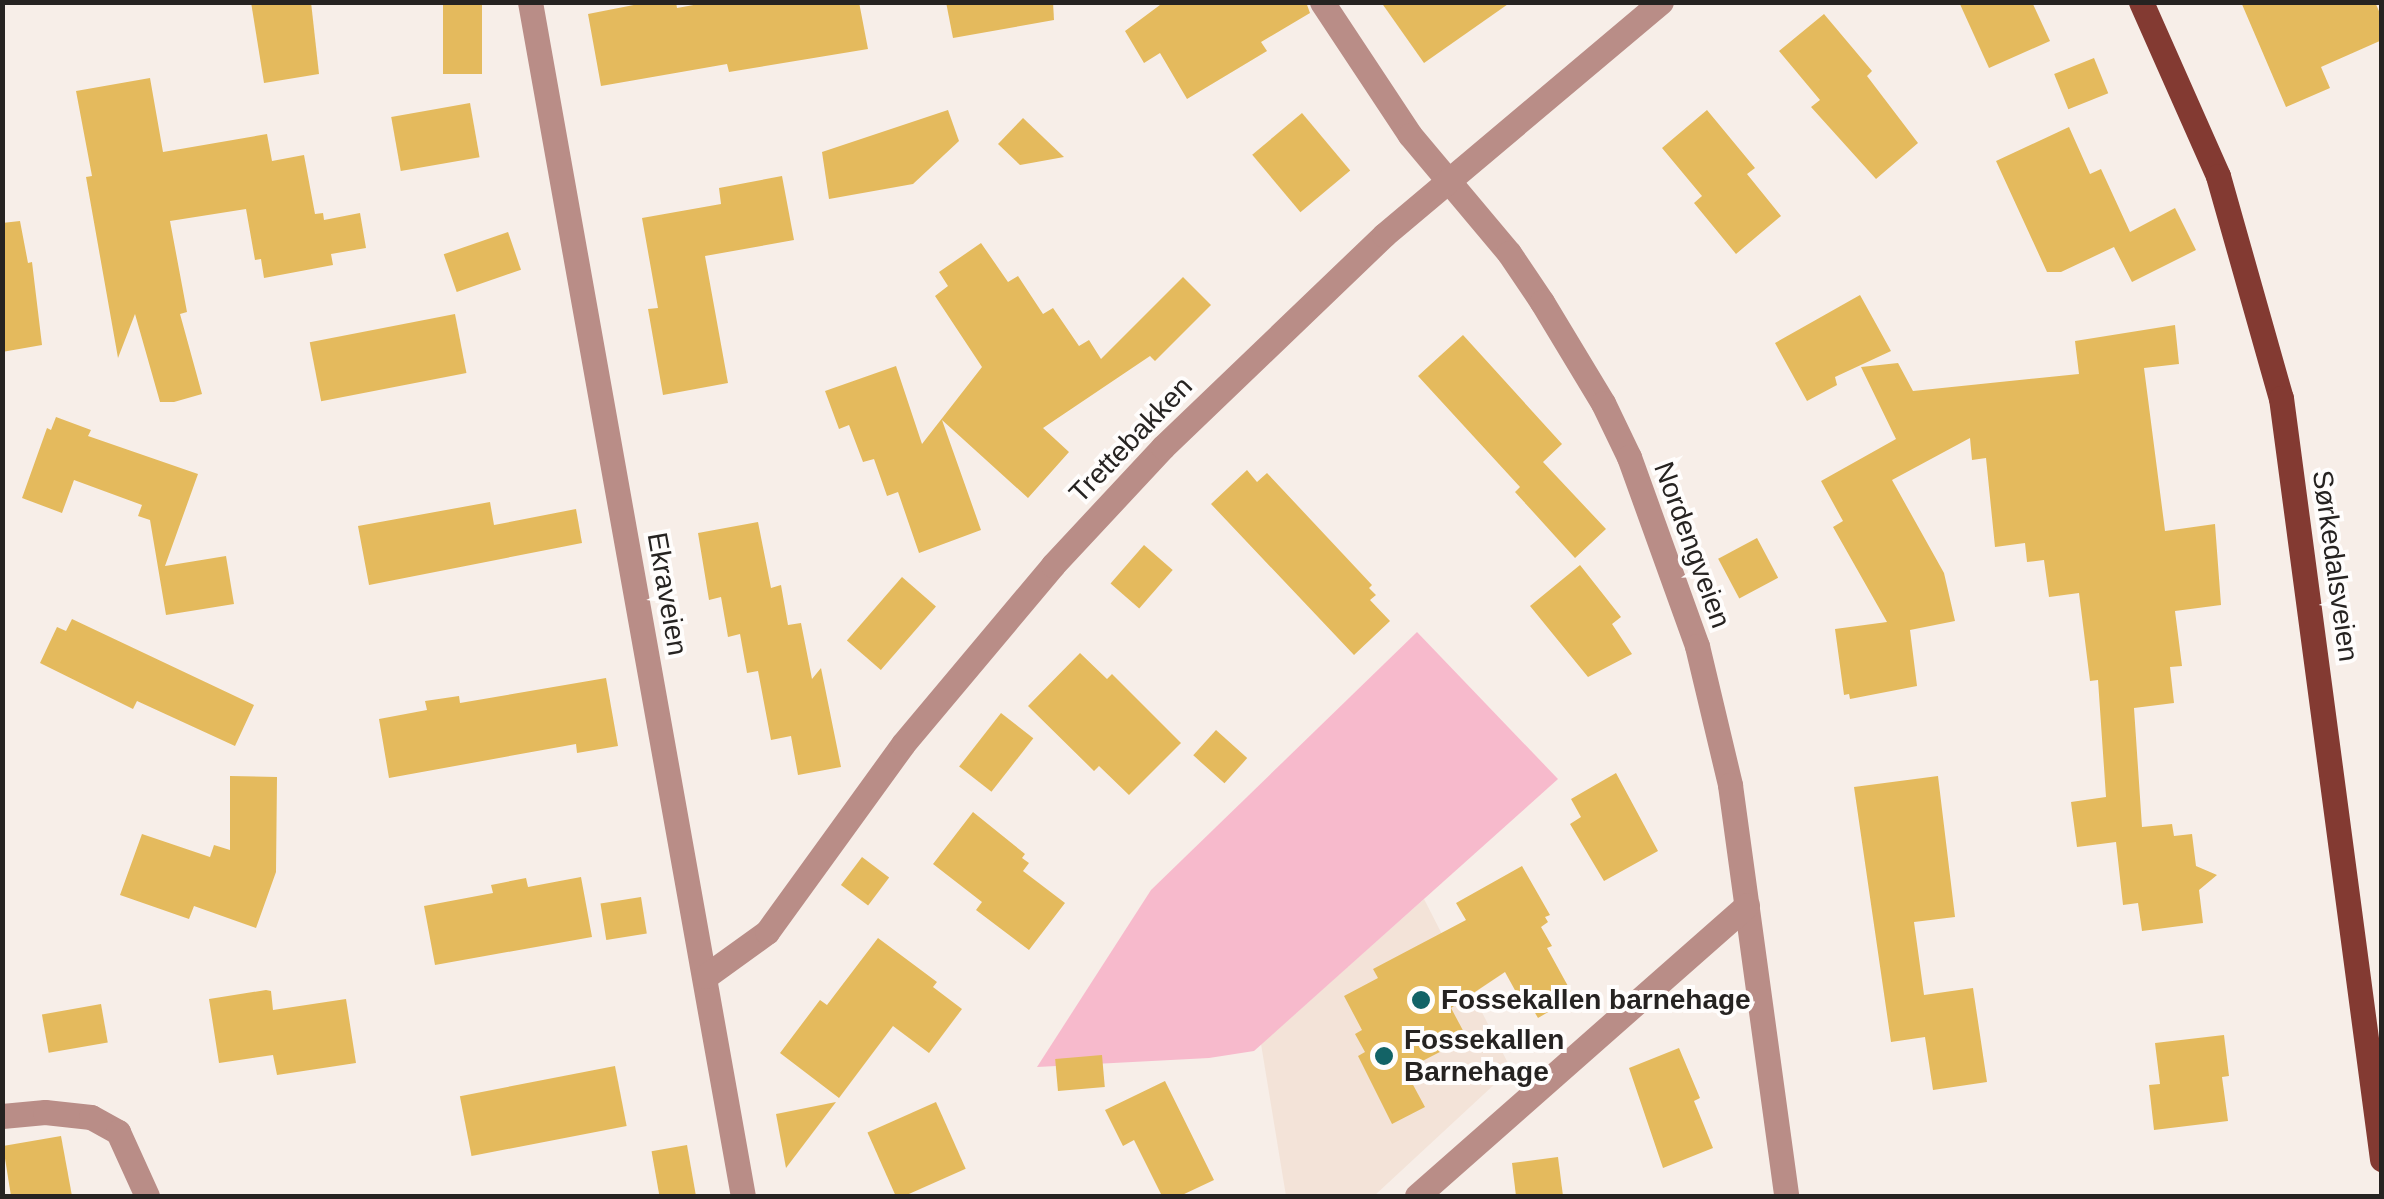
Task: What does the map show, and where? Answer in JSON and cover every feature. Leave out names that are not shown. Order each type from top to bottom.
[{"type":"main road","name":"Sørkedalsveien","points":[[2141,2],[2218,176],[2253,288],[2281,398],[2382,1159]]},
{"type":"street","name":"Ekraveien","points":[[530,2],[743,1196]]},
{"type":"street","name":"Nordengveien","points":[[1322,2],[1377,89],[1542,302],[1603,402],[1630,457],[1701,661],[1730,785],[1786,1196]]},
{"type":"street","name":"Trettebakken","points":[[706,976],[768,932],[903,744],[1053,566],[1162,448],[1314,299],[1661,2]]},
{"type":"street","points":[[1418,1196],[1747,905]]},
{"type":"street","points":[[2,1116],[45,1112],[91,1116],[118,1132],[147,1196]]},
{"type":"shaded area","points":[[1417,632],[1558,779],[1254,1051],[1209,1058],[1037,1067],[1151,890]]},
{"type":"shaded area","name":"Fossekallen Barnehage","points":[[1424,899],[1511,1069],[1374,1196],[1286,1196],[1261,1044]]},
{"type":"building","points":[[251,2],[311,2],[319,74],[264,83]]},
{"type":"building","points":[[443,2],[482,2],[482,74],[443,74]]},
{"type":"building","points":[[649,2],[676,2],[677,8],[710,2],[859,2],[868,49],[729,72],[727,64],[601,86],[588,14]]},
{"type":"building","points":[[946,2],[1053,2],[1054,20],[953,38]]},
{"type":"building","points":[[1164,2],[1306,2],[1310,13],[1261,42],[1267,51],[1187,99],[1160,53],[1144,63],[1125,31]]},
{"type":"building","points":[[1381,2],[1511,2],[1424,63]]},
{"type":"building","points":[[1959,2],[2032,2],[2050,41],[1989,68]]},
{"type":"building","points":[[2241,2],[2375,2],[2382,18],[2382,40],[2321,67],[2330,88],[2286,107]]},
{"type":"building","points":[[1824,14],[1872,71],[1867,76],[1918,143],[1876,179],[1811,107],[1820,100],[1779,51]]},
{"type":"building","points":[[2094,58],[2108,93],[2068,109],[2054,74]]},
{"type":"building","points":[[150,78],[163,152],[267,134],[272,161],[304,155],[315,214],[323,213],[324,220],[360,213],[366,248],[331,254],[333,265],[264,278],[261,259],[255,260],[246,209],[170,221],[187,312],[180,314],[202,394],[174,402],[160,402],[135,314],[118,358],[86,177],[92,176],[76,91]]},
{"type":"building","points":[[470,103],[480,157],[401,171],[391,117]]},
{"type":"building","points":[[948,110],[959,141],[913,184],[829,199],[822,152]]},
{"type":"building","points":[[1707,110],[1755,168],[1747,174],[1781,216],[1736,254],[1694,203],[1702,196],[1662,148]]},
{"type":"building","points":[[1302,113],[1350,170],[1300,212],[1252,155]]},
{"type":"building","points":[[1023,118],[1064,157],[1020,165],[998,144]]},
{"type":"building","points":[[2069,127],[2090,174],[2101,169],[2130,232],[2175,208],[2196,250],[2132,282],[2114,247],[2061,272],[2047,272],[1996,161]]},
{"type":"building","points":[[782,176],[794,240],[705,256],[728,383],[663,395],[648,309],[658,308],[642,218],[721,204],[719,188]]},
{"type":"building","points":[[20,221],[28,263],[32,262],[42,345],[2,352],[2,223]]},
{"type":"building","points":[[508,232],[521,270],[457,292],[444,254]]},
{"type":"building","points":[[981,243],[1008,282],[1018,276],[1043,314],[1053,308],[1079,346],[1089,340],[1101,359],[1183,277],[1211,305],[1155,361],[1150,356],[1043,428],[1069,452],[1028,498],[942,420],[981,530],[919,553],[898,492],[887,496],[874,459],[863,462],[849,425],[839,429],[825,391],[896,366],[922,444],[982,367],[935,296],[948,286],[939,272]]},
{"type":"building","points":[[1860,295],[1891,351],[1835,377],[1837,385],[1807,401],[1775,343]]},
{"type":"building","points":[[455,314],[466,373],[321,401],[310,342]]},
{"type":"building","points":[[2175,325],[2179,364],[2144,368],[2165,531],[2215,524],[2221,605],[2175,611],[2182,666],[2170,667],[2174,703],[2134,708],[2142,827],[2172,824],[2174,836],[2192,834],[2196,866],[2217,875],[2199,890],[2203,923],[2142,931],[2138,903],[2123,905],[2116,842],[2077,847],[2071,802],[2106,797],[2098,680],[2090,681],[2079,593],[2049,597],[2044,560],[2027,562],[2025,543],[1995,547],[1986,458],[1972,460],[1970,438],[1892,480],[1944,573],[1955,621],[1910,630],[1917,686],[1850,699],[1849,694],[1844,695],[1835,629],[1887,622],[1833,527],[1843,521],[1821,481],[1896,439],[1861,367],[1898,363],[1913,391],[2079,374],[2075,341]]},
{"type":"building","points":[[1463,335],[1562,444],[1543,462],[1606,529],[1575,558],[1515,492],[1520,487],[1418,376]]},
{"type":"building","points":[[56,417],[91,430],[88,436],[198,474],[165,566],[226,556],[234,604],[166,615],[150,520],[138,516],[142,505],[74,480],[62,513],[22,498],[47,428],[51,430]]},
{"type":"building","points":[[1247,470],[1257,482],[1267,473],[1372,585],[1369,588],[1376,595],[1370,600],[1390,621],[1354,655],[1211,504]]},
{"type":"building","points":[[490,502],[494,525],[576,509],[582,543],[369,585],[358,526]]},
{"type":"building","points":[[758,522],[771,588],[781,585],[788,625],[801,623],[812,679],[821,668],[841,767],[798,775],[791,736],[771,740],[758,671],[747,673],[740,634],[728,637],[721,597],[709,600],[698,533]]},
{"type":"building","points":[[1757,538],[1778,578],[1739,598],[1718,559]]},
{"type":"building","points":[[1144,545],[1173,570],[1139,608],[1111,583]]},
{"type":"building","points":[[1580,565],[1621,617],[1612,624],[1632,654],[1588,677],[1530,606]]},
{"type":"building","points":[[902,577],[936,607],[881,670],[847,640]]},
{"type":"building","points":[[72,619],[254,705],[235,746],[137,701],[133,709],[40,663],[57,627],[66,631]]},
{"type":"building","points":[[1080,653],[1107,679],[1112,674],[1181,743],[1129,795],[1099,766],[1094,771],[1028,706]]},
{"type":"building","points":[[606,678],[618,746],[577,753],[576,744],[389,778],[379,719],[427,710],[425,701],[459,696],[460,703]]},
{"type":"building","points":[[1001,713],[1033,738],[991,792],[959,767]]},
{"type":"building","points":[[1216,730],[1247,758],[1224,783],[1193,755]]},
{"type":"building","points":[[1616,773],[1658,851],[1604,881],[1570,824],[1581,817],[1571,799]]},
{"type":"building","points":[[230,776],[277,777],[276,872],[256,928],[194,906],[189,919],[120,895],[142,834],[210,857],[214,845],[230,850]]},
{"type":"building","points":[[1938,776],[1955,917],[1914,922],[1924,995],[1973,988],[1987,1082],[1933,1090],[1925,1037],[1891,1042],[1854,787]]},
{"type":"building","points":[[973,812],[1025,854],[1022,858],[1029,863],[1023,871],[1065,903],[1029,950],[976,910],[982,902],[933,864]]},
{"type":"building","points":[[862,857],[889,877],[868,905],[841,885]]},
{"type":"building","points":[[1522,866],[1550,915],[1541,927],[1552,946],[1547,948],[1574,997],[1538,1018],[1527,999],[1522,1003],[1505,972],[1451,1008],[1467,1038],[1405,1070],[1425,1107],[1392,1124],[1358,1056],[1365,1052],[1355,1034],[1362,1030],[1344,996],[1378,978],[1373,969],[1466,920],[1456,903]]},
{"type":"building","points":[[581,877],[592,937],[435,965],[424,906],[493,893],[491,885],[526,878],[528,887]]},
{"type":"building","points":[[641,897],[647,934],[606,940],[601,903]]},
{"type":"building","points":[[878,938],[937,982],[933,987],[962,1009],[929,1053],[893,1026],[839,1098],[780,1053],[820,1000],[827,1005]]},
{"type":"building","points":[[271,991],[273,1010],[346,999],[356,1063],[277,1075],[273,1055],[219,1063],[209,999]]},
{"type":"building","points":[[101,1004],[108,1042],[49,1053],[42,1014]]},
{"type":"building","points":[[2224,1035],[2229,1076],[2222,1077],[2228,1121],[2154,1130],[2149,1085],[2160,1084],[2155,1043]]},
{"type":"building","points":[[1679,1048],[1700,1098],[1694,1101],[1713,1148],[1663,1168],[1629,1068]]},
{"type":"building","points":[[1102,1055],[1105,1087],[1058,1091],[1055,1059]]},
{"type":"building","points":[[615,1066],[627,1126],[472,1156],[460,1096]]},
{"type":"building","points":[[1165,1081],[1214,1180],[1180,1196],[1162,1196],[1134,1140],[1123,1146],[1105,1110]]},
{"type":"building","points":[[836,1102],[786,1168],[776,1114]]},
{"type":"building","points":[[936,1102],[966,1169],[904,1196],[896,1196],[867,1133]]},
{"type":"building","points":[[61,1136],[72,1196],[11,1196],[3,1146]]},
{"type":"building","points":[[687,1145],[696,1196],[659,1196],[652,1151]]},
{"type":"building","points":[[1558,1157],[1563,1196],[1516,1196],[1512,1163]]},
{"type":"place","name":"Fossekallen barnehage","points":[[1421,1000]]},
{"type":"place","name":"Fossekallen Barnehage","points":[[1384,1056]]}]
